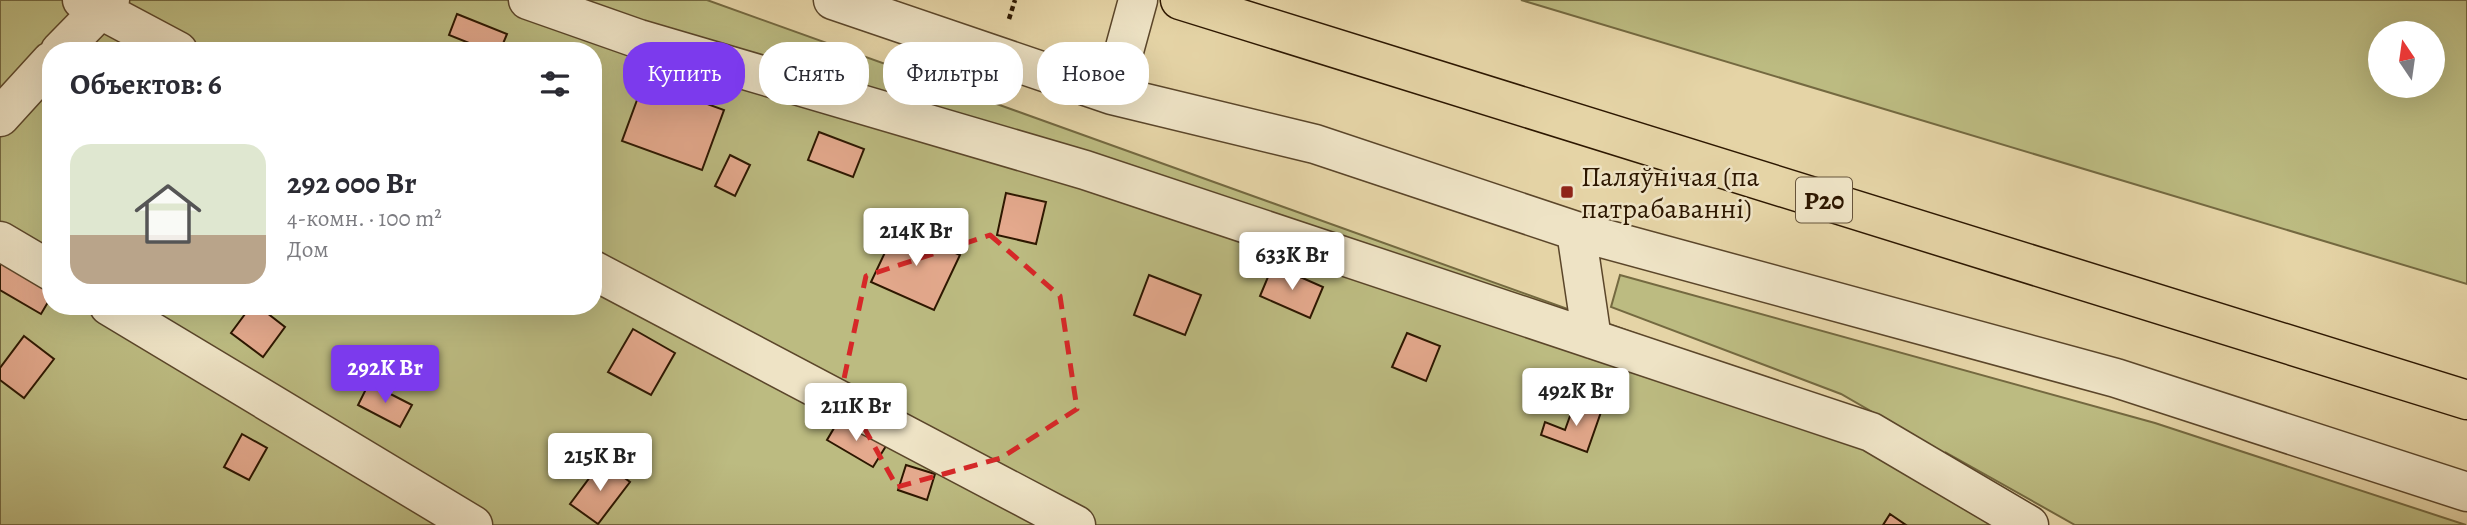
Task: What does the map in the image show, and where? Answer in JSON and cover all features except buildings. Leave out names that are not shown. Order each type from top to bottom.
[{"type":"main road","name":"Р20","points":[[1180,0],[2467,400]]},
{"type":"lane","points":[[528,0],[639,39],[1085,170],[1871,432],[2029,525]]},
{"type":"lane","points":[[833,0],[1037,69]]},
{"type":"lane","points":[[1127,42],[1138,0]]},
{"type":"lane","points":[[67,42],[97,3],[163,42]]},
{"type":"lane","points":[[0,117],[42,71]]},
{"type":"lane","points":[[1149,104],[1315,144],[1576,231],[2116,377],[2467,492]]},
{"type":"lane","points":[[1576,231],[1592,339]]},
{"type":"lane","points":[[0,241],[42,266]]},
{"type":"lane","points":[[602,275],[1076,525]]},
{"type":"lane","points":[[124,315],[473,525]]},
{"type":"highlighted area","points":[[990,235],[1060,296],[1077,409],[1001,458],[897,487],[842,388],[866,276]]},
{"type":"shaded area","points":[[0,0],[707,0],[824,42],[759,42],[759,105],[869,105],[869,58],[883,63],[883,105],[999,105],[1902,429],[1841,394],[1611,307],[1620,275],[2155,423],[2466,525],[2075,525],[1945,452],[2043,525],[0,525]]},
{"type":"shaded area","points":[[1521,0],[2467,0],[2467,284]]},
{"type":"place","name":"Паляўнічая (па патрабаванні)","points":[[1567,192]]}]
